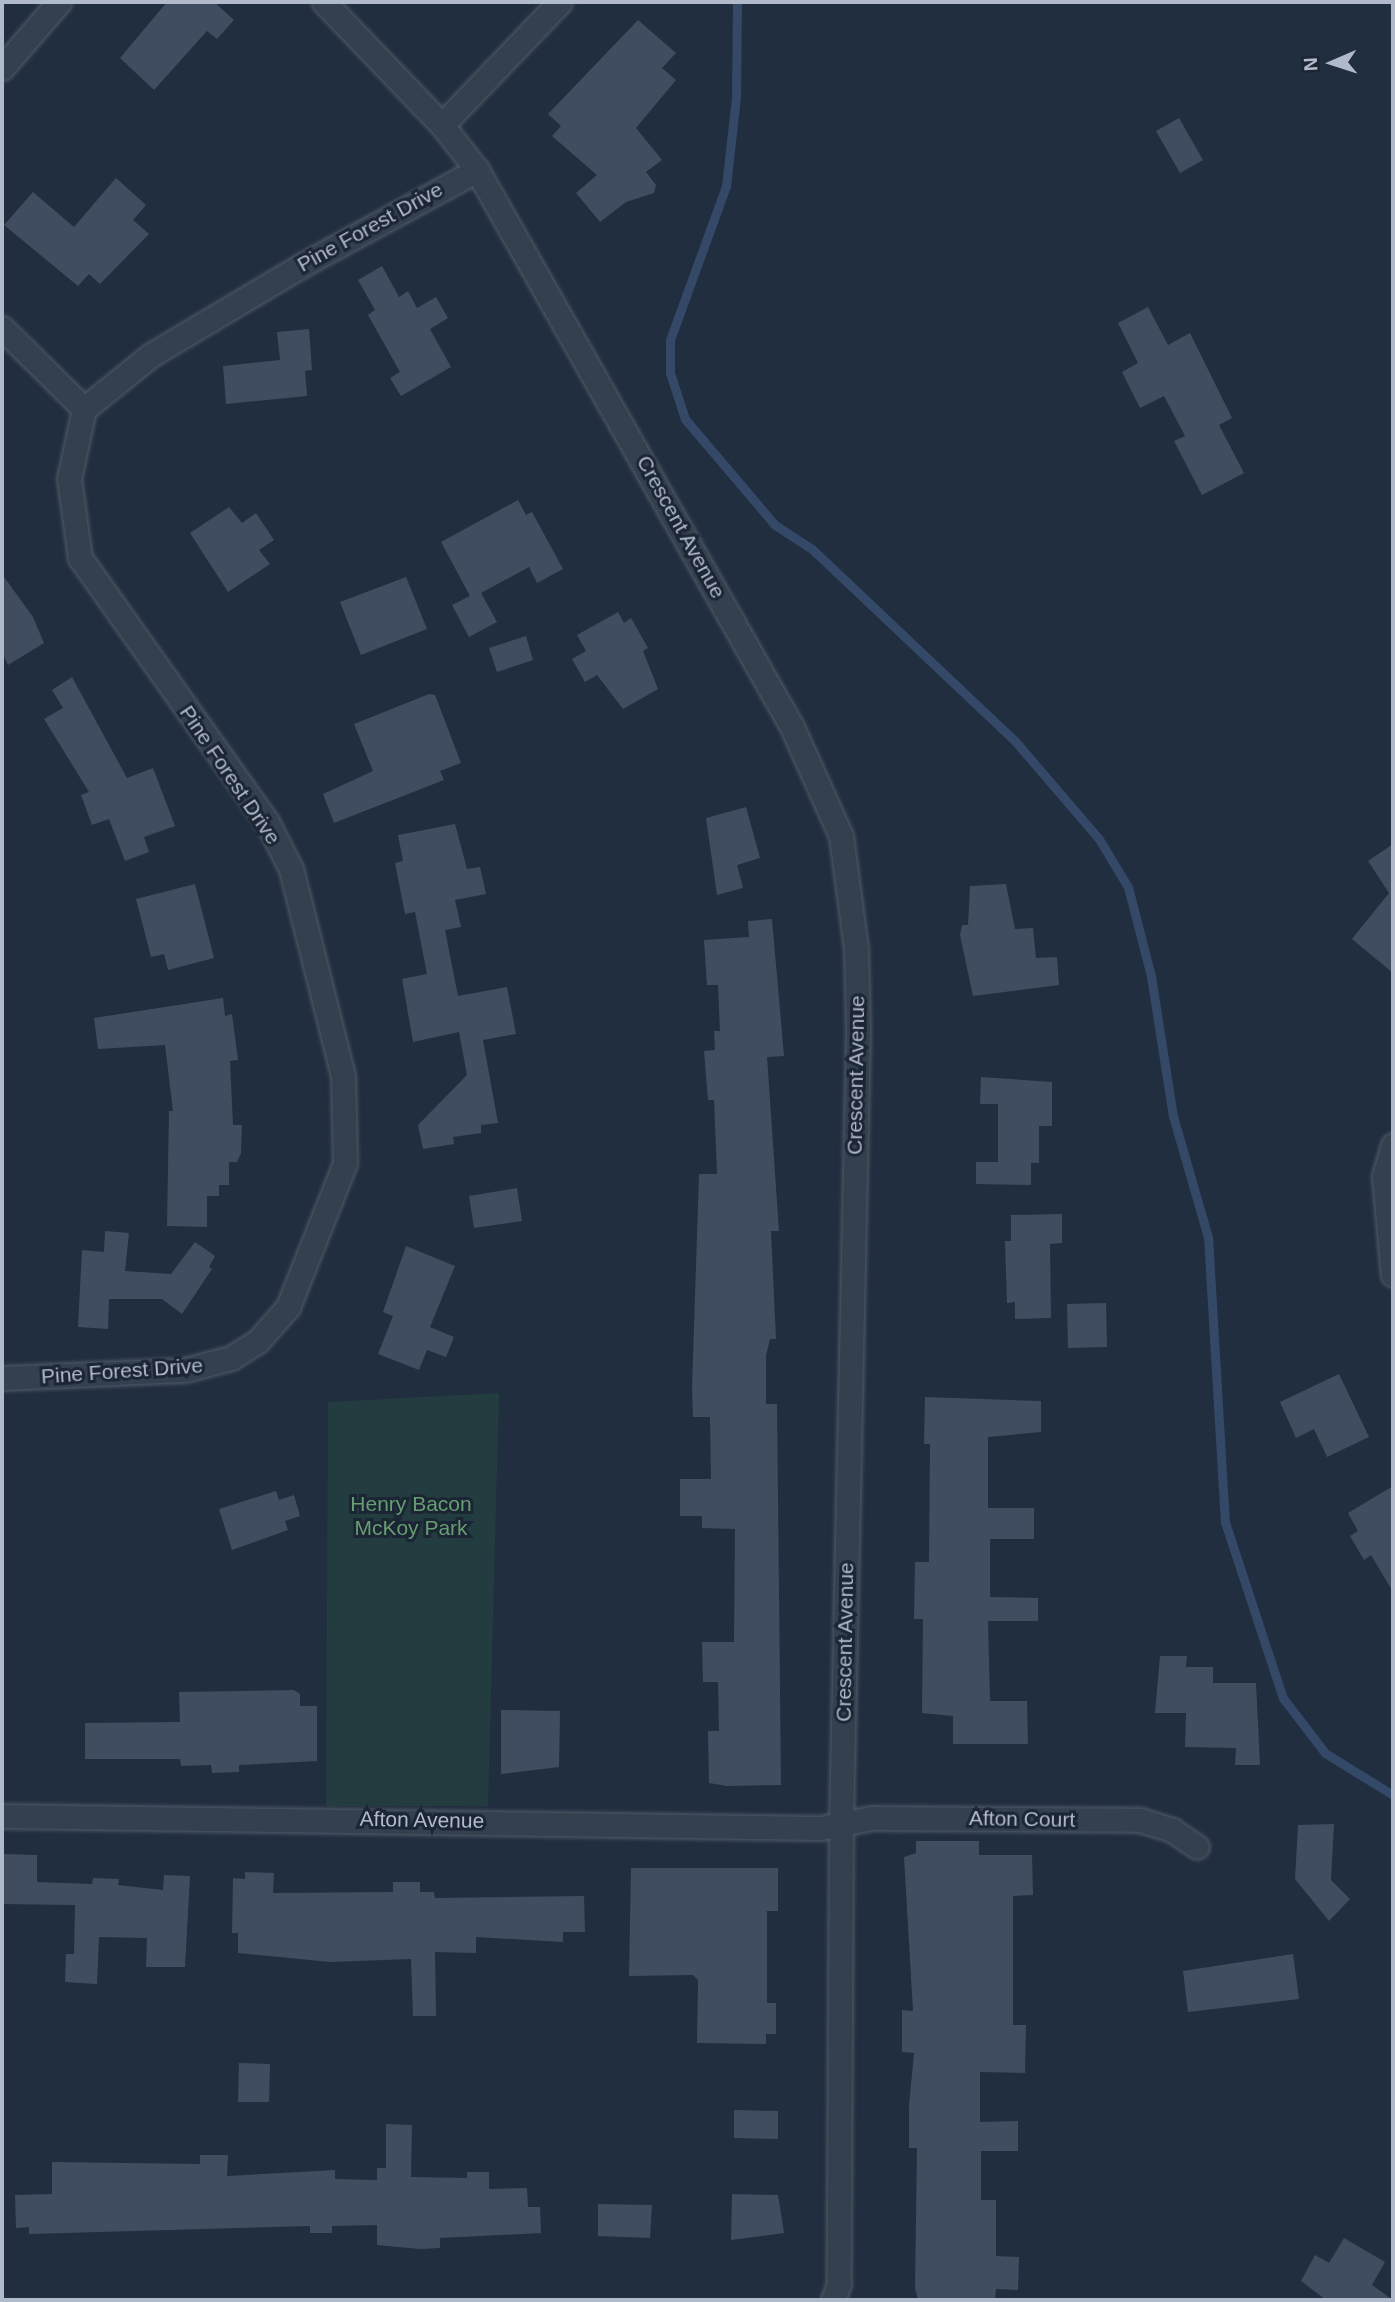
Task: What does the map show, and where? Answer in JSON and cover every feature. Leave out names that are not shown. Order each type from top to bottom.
[{"type":"street","points":[[2,68],[60,2]]},
{"type":"street","name":"Crescent Avenue","points":[[324,2],[442,125],[477,170],[792,727],[841,836],[856,949],[858,1031],[841,1826],[839,2284],[833,2300]]},
{"type":"street","points":[[442,125],[559,2]]},
{"type":"street","name":"Pine Forest Drive","points":[[2,1378],[185,1370],[211,1366],[248,1348],[288,1307],[345,1163],[343,1076],[291,869],[267,822],[80,558],[69,478],[84,410],[151,355],[306,262],[477,170]]},
{"type":"street","points":[[2,328],[84,410]]},
{"type":"street","points":[[1393,1145],[1384,1177],[1393,1275]]},
{"type":"street","name":"Afton Avenue","points":[[2,1816],[841,1826]]},
{"type":"street","name":"Afton Court","points":[[841,1826],[872,1818],[1140,1820],[1172,1830],[1197,1847]]},
{"type":"green space","name":"Henry Bacon McKoy Park","points":[[499,1393],[488,1806],[326,1806],[328,1402]]},
{"type":"building","points":[[167,2],[214,2],[234,20],[217,39],[207,31],[154,90],[120,58]]},
{"type":"building","points":[[638,20],[676,53],[662,68],[676,80],[636,128],[662,160],[646,172],[656,185],[654,193],[626,202],[600,222],[576,193],[597,175],[552,136],[561,126],[548,114]]},
{"type":"building","points":[[1179,118],[1203,160],[1180,173],[1156,131]]},
{"type":"building","points":[[116,178],[146,205],[133,220],[149,234],[100,284],[89,274],[78,286],[4,225],[33,192],[74,227]]},
{"type":"building","points":[[382,266],[399,297],[408,291],[417,308],[436,297],[448,318],[430,329],[451,367],[401,396],[390,378],[400,372],[368,315],[375,310],[358,280]]},
{"type":"building","points":[[1148,307],[1168,345],[1190,333],[1232,418],[1219,425],[1244,473],[1202,495],[1174,441],[1185,436],[1164,396],[1140,408],[1122,372],[1138,363],[1118,323]]},
{"type":"building","points":[[309,329],[312,370],[305,371],[307,396],[226,404],[223,366],[280,360],[277,332]]},
{"type":"building","points":[[518,500],[526,515],[532,512],[563,569],[537,583],[529,567],[481,593],[497,622],[469,637],[452,605],[470,596],[441,542]]},
{"type":"building","points":[[229,507],[242,523],[256,513],[274,540],[259,550],[270,564],[228,592],[190,533]]},
{"type":"building","points":[[2,574],[33,617],[44,643],[8,665],[2,652]]},
{"type":"building","points":[[406,577],[427,629],[361,655],[340,602]]},
{"type":"building","points":[[618,612],[624,623],[631,618],[648,648],[643,651],[658,689],[623,709],[597,675],[585,682],[572,659],[586,651],[577,635]]},
{"type":"building","points":[[526,636],[533,660],[497,672],[489,648]]},
{"type":"building","points":[[72,677],[127,778],[153,768],[175,826],[144,837],[149,852],[125,861],[109,819],[92,825],[81,795],[89,792],[44,719],[63,708],[52,690]]},
{"type":"building","points":[[429,694],[435,695],[461,763],[440,771],[444,780],[334,823],[323,794],[373,771],[354,724]]},
{"type":"building","points":[[746,807],[760,858],[737,865],[743,888],[717,895],[706,818]]},
{"type":"building","points":[[455,824],[467,869],[480,867],[486,894],[455,900],[461,927],[445,930],[458,996],[507,987],[516,1034],[483,1040],[498,1123],[481,1125],[481,1133],[453,1137],[454,1144],[423,1149],[418,1125],[467,1075],[459,1032],[413,1042],[402,979],[427,974],[415,912],[405,914],[395,863],[403,861],[398,835]]},
{"type":"building","points":[[1393,844],[1393,973],[1352,939],[1389,893],[1368,861]]},
{"type":"building","points":[[195,884],[214,958],[168,970],[164,954],[151,957],[136,899]]},
{"type":"building","points":[[1006,884],[1015,929],[1033,928],[1036,958],[1057,957],[1059,985],[973,996],[960,935],[962,925],[968,925],[970,886]]},
{"type":"building","points":[[772,919],[784,1056],[767,1057],[779,1231],[771,1231],[776,1339],[770,1339],[766,1356],[766,1404],[777,1404],[781,1785],[727,1786],[709,1783],[708,1731],[719,1731],[718,1682],[703,1682],[702,1642],[734,1642],[735,1529],[702,1528],[702,1516],[680,1516],[680,1479],[711,1479],[710,1417],[693,1417],[692,1389],[699,1174],[717,1174],[714,1100],[708,1100],[704,1051],[715,1050],[714,1031],[720,1031],[718,985],[707,985],[704,940],[749,937],[748,921]]},
{"type":"building","points":[[223,998],[225,1016],[232,1014],[238,1060],[230,1061],[233,1125],[242,1125],[241,1153],[237,1162],[229,1162],[229,1185],[219,1185],[219,1196],[207,1196],[207,1227],[167,1226],[169,1111],[173,1111],[165,1045],[98,1049],[94,1018]]},
{"type":"building","points":[[981,1077],[1052,1082],[1052,1126],[1039,1126],[1039,1163],[1031,1163],[1031,1185],[976,1184],[976,1162],[998,1162],[998,1104],[980,1104]]},
{"type":"building","points":[[517,1188],[522,1221],[474,1228],[469,1196]]},
{"type":"building","points":[[1062,1214],[1062,1243],[1050,1244],[1051,1318],[1015,1319],[1015,1302],[1007,1303],[1005,1241],[1011,1241],[1011,1215]]},
{"type":"building","points":[[105,1231],[129,1233],[125,1271],[171,1274],[195,1242],[215,1256],[209,1267],[212,1269],[182,1314],[162,1299],[109,1299],[108,1329],[78,1327],[82,1250],[104,1252]]},
{"type":"building","points":[[406,1246],[455,1266],[430,1327],[454,1337],[446,1357],[427,1350],[419,1370],[378,1354],[393,1316],[383,1312]]},
{"type":"building","points":[[1106,1303],[1107,1347],[1068,1348],[1067,1304]]},
{"type":"building","points":[[1339,1374],[1369,1437],[1327,1457],[1314,1429],[1296,1438],[1280,1402]]},
{"type":"building","points":[[925,1397],[1041,1401],[1041,1432],[988,1437],[988,1508],[1034,1508],[1034,1539],[990,1539],[990,1597],[1038,1598],[1038,1621],[988,1621],[990,1701],[1027,1701],[1028,1744],[953,1744],[953,1716],[922,1713],[923,1619],[914,1619],[915,1562],[929,1562],[930,1444],[924,1444]]},
{"type":"building","points":[[1393,1486],[1393,1592],[1371,1555],[1364,1560],[1350,1536],[1358,1531],[1348,1513]]},
{"type":"building","points":[[276,1491],[279,1500],[294,1495],[300,1516],[285,1521],[288,1530],[232,1550],[219,1509]]},
{"type":"building","points":[[1160,1656],[1187,1656],[1186,1667],[1213,1667],[1213,1683],[1256,1683],[1260,1765],[1235,1765],[1236,1748],[1185,1747],[1186,1713],[1155,1713]]},
{"type":"building","points":[[294,1690],[300,1694],[300,1706],[317,1706],[317,1761],[239,1765],[239,1772],[212,1773],[211,1765],[181,1766],[180,1759],[85,1759],[85,1723],[180,1722],[179,1692]]},
{"type":"building","points":[[501,1710],[560,1711],[559,1767],[501,1774]]},
{"type":"building","points":[[1334,1824],[1331,1880],[1350,1899],[1329,1921],[1295,1879],[1298,1825]]},
{"type":"building","points":[[916,1841],[979,1841],[979,1855],[1032,1855],[1033,1895],[1013,1896],[1013,2025],[1026,2025],[1025,2073],[980,2072],[980,2122],[1018,2121],[1018,2151],[981,2151],[981,2200],[996,2200],[996,2256],[1019,2257],[1018,2290],[996,2289],[995,2300],[918,2300],[915,2288],[917,2148],[909,2148],[909,2106],[914,2053],[902,2052],[902,2010],[913,2011],[904,1857],[916,1853]]},
{"type":"building","points":[[2,1854],[37,1855],[37,1882],[92,1884],[93,1878],[119,1879],[118,1885],[163,1890],[164,1875],[190,1876],[185,1967],[146,1967],[147,1938],[99,1937],[97,1984],[65,1982],[66,1954],[74,1954],[75,1905],[2,1904]]},
{"type":"building","points":[[631,1868],[778,1868],[778,1911],[767,1911],[767,2003],[776,2003],[776,2034],[766,2034],[766,2044],[697,2043],[698,1980],[693,1975],[629,1976]]},
{"type":"building","points":[[245,1872],[274,1873],[273,1893],[393,1892],[393,1882],[420,1882],[420,1892],[434,1892],[435,1898],[584,1896],[585,1932],[563,1932],[563,1942],[476,1937],[476,1953],[435,1952],[436,2016],[413,2016],[411,1959],[330,1962],[238,1953],[238,1933],[232,1933],[233,1878],[245,1879]]},
{"type":"building","points":[[1293,1954],[1299,1999],[1188,2012],[1183,1971]]},
{"type":"building","points":[[239,2063],[270,2064],[269,2102],[238,2102]]},
{"type":"building","points":[[734,2110],[778,2111],[778,2139],[734,2138]]},
{"type":"building","points":[[386,2124],[412,2125],[411,2177],[467,2178],[467,2172],[489,2172],[489,2189],[527,2188],[528,2207],[540,2207],[541,2233],[440,2238],[440,2248],[420,2249],[377,2245],[377,2225],[332,2226],[332,2233],[310,2233],[310,2226],[29,2234],[29,2227],[16,2228],[15,2195],[52,2194],[52,2162],[200,2164],[200,2155],[228,2155],[227,2176],[335,2170],[335,2179],[377,2180],[377,2168],[386,2168]]},
{"type":"building","points":[[732,2194],[778,2195],[784,2233],[731,2240]]},
{"type":"building","points":[[598,2204],[652,2205],[650,2238],[598,2236]]},
{"type":"building","points":[[1344,2238],[1385,2262],[1372,2285],[1393,2300],[1326,2300],[1301,2281],[1315,2255],[1329,2263]]},
{"type":"waterway","points":[[737,2],[736,97],[726,186],[670,340],[670,373],[685,419],[775,525],[812,549],[1015,741],[1099,839],[1128,887],[1151,976],[1173,1116],[1208,1237],[1225,1522],[1283,1698],[1325,1753],[1393,1795]]}]
